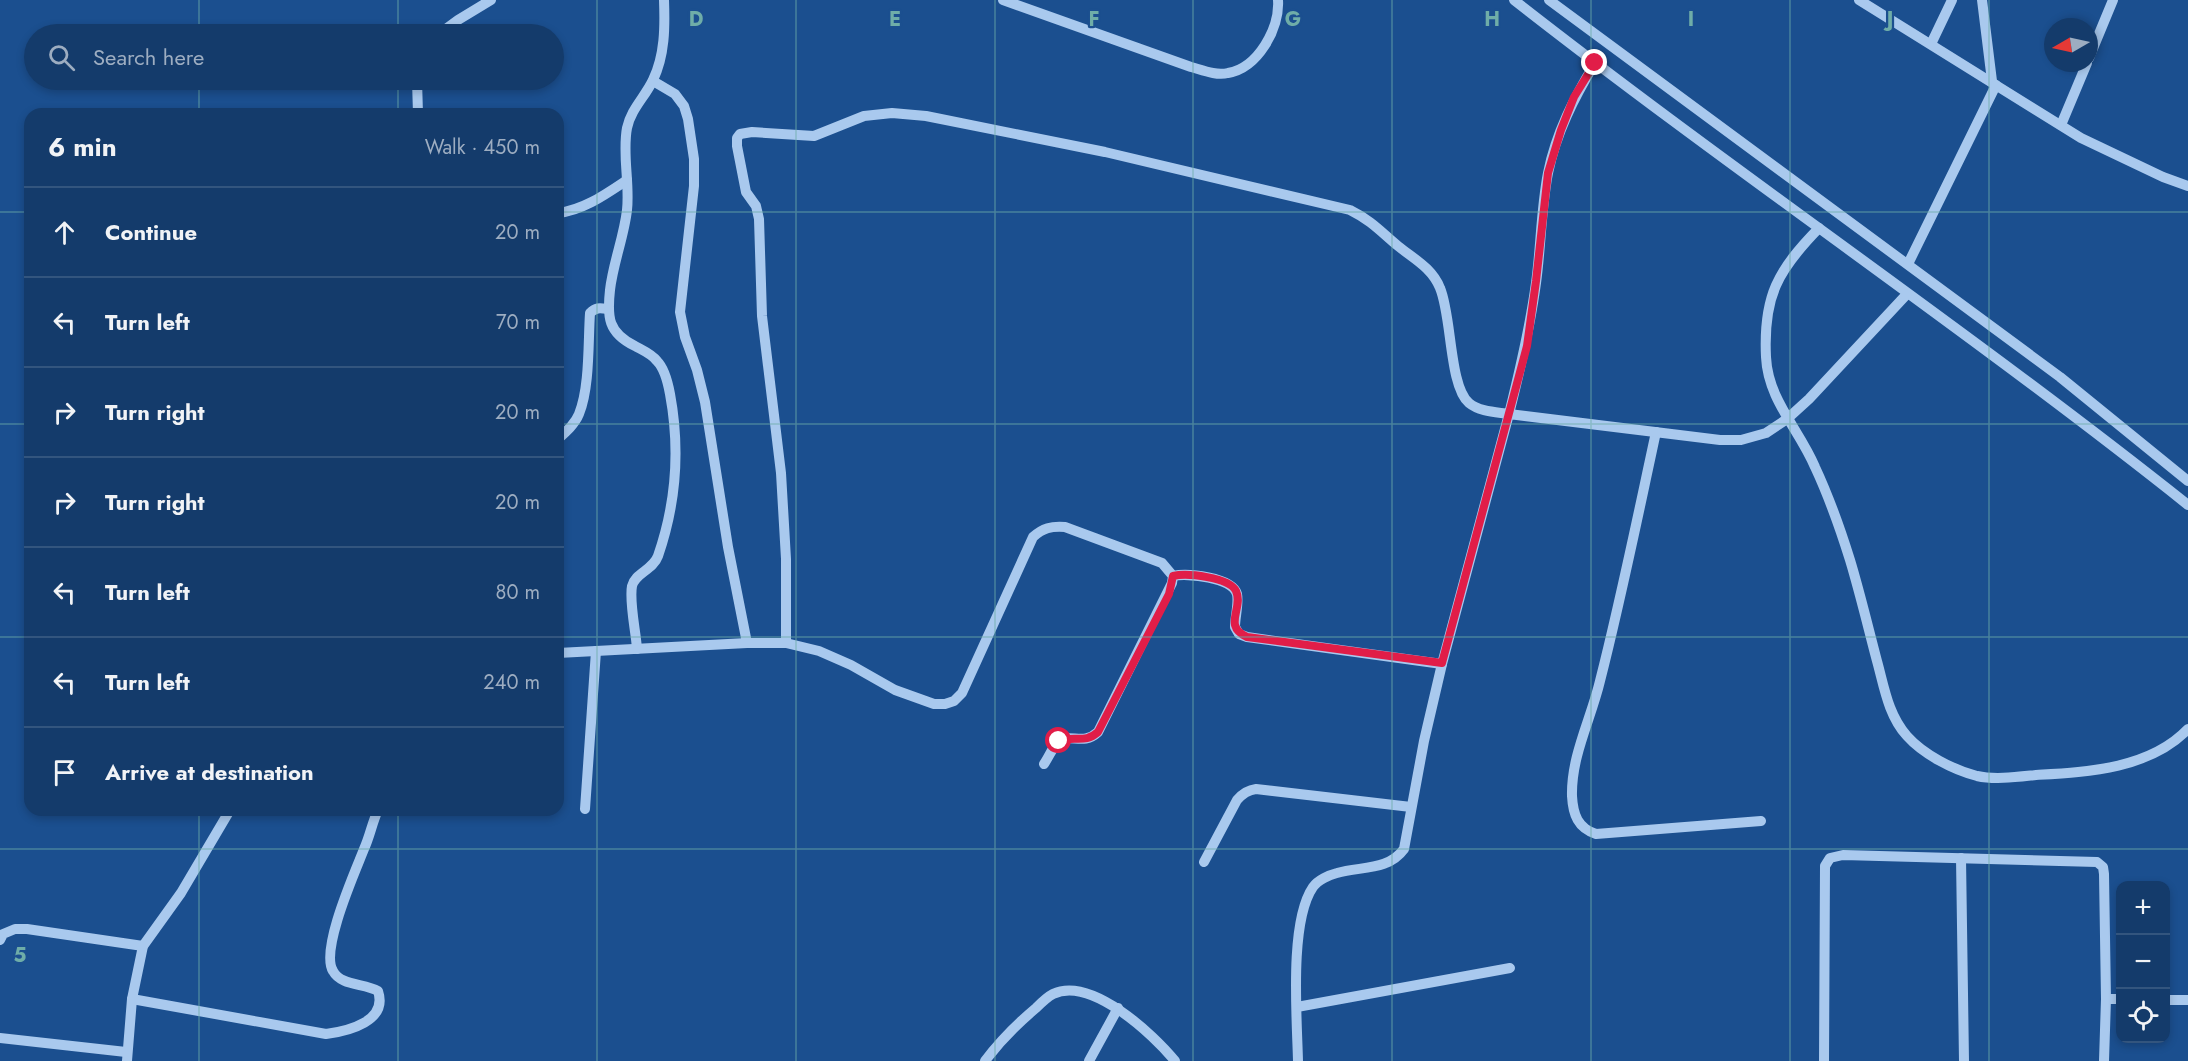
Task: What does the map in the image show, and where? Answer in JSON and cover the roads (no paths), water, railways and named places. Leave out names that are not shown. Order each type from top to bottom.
[{"type":"street","points":[[453,24],[491,0]]},
{"type":"street","points":[[637,649],[632,587],[637,577],[653,565],[666,527],[675,479],[675,438],[670,394],[665,374],[658,361],[616,334],[610,323],[608,309],[610,287],[627,210],[627,129],[632,114],[653,81],[664,42],[664,0]]},
{"type":"street","points":[[1003,0],[1181,64],[1229,74],[1257,56],[1268,40],[1276,26],[1278,0]]},
{"type":"street","points":[[1514,0],[1595,63],[1907,294],[2030,381],[2188,505]]},
{"type":"street","points":[[1548,0],[2060,376],[2188,481]]},
{"type":"street","points":[[1859,0],[2061,125],[2102,148],[2163,177],[2188,186]]},
{"type":"street","points":[[1931,44],[1952,0]]},
{"type":"street","points":[[1908,264],[1994,83],[1982,0]]},
{"type":"street","points":[[2098,36],[2113,0]]},
{"type":"street","points":[[1298,1061],[1296,976],[1299,935],[1304,906],[1314,886],[1329,875],[1386,864],[1398,858],[1404,849],[1442,663],[1527,346],[1548,173],[1574,97],[1595,63]]},
{"type":"street","points":[[2061,125],[2083,72]]},
{"type":"street","points":[[653,81],[675,94],[684,106],[688,119],[694,159],[694,186],[680,312],[685,337],[705,402],[728,547],[747,643]]},
{"type":"street","points":[[417,90],[418,108]]},
{"type":"street","points":[[786,643],[785,537],[781,473],[762,316],[759,219],[756,206],[746,192],[737,146],[737,138],[746,132],[814,136],[864,116],[892,113],[926,116],[1105,152],[1350,210],[1370,220],[1432,274],[1441,288],[1457,378],[1463,396],[1471,405],[1485,411],[1720,440],[1741,440],[1766,433],[1787,419],[1809,399],[1907,294]]},
{"type":"street","points":[[564,212],[596,200],[627,180]]},
{"type":"street","points":[[1819,228],[1782,270],[1774,288],[1767,320],[1766,358],[1772,389],[1814,464],[1835,515],[1850,561],[1889,707],[1907,736],[1940,762],[1978,776],[2015,777],[2117,766],[2154,754],[2188,729]]},
{"type":"street","points":[[564,434],[579,414],[588,360],[590,314],[594,309],[608,309]]},
{"type":"street","points":[[1656,432],[1600,683],[1575,765],[1572,796],[1575,813],[1578,824],[1585,831],[1596,834],[1761,821]]},
{"type":"street","points":[[564,652],[786,643],[819,651],[851,665],[895,690],[934,704],[945,704],[954,701],[962,693],[1033,537],[1042,530],[1053,526],[1065,528],[1162,563],[1173,576]]},
{"type":"street","points":[[1173,576],[1189,573],[1233,587],[1237,598],[1235,627],[1239,634],[1247,637],[1442,663]]},
{"type":"street","points":[[1044,765],[1059,741],[1066,738],[1083,741],[1092,738],[1098,732],[1169,594],[1173,576]]},
{"type":"street","points":[[585,809],[596,651]]},
{"type":"street","points":[[1204,862],[1237,800],[1249,790],[1257,789],[1411,807]]},
{"type":"street","points":[[0,1038],[127,1057],[132,999],[143,946],[181,893],[226,816]]},
{"type":"street","points":[[132,999],[326,1034],[343,1032],[373,1017],[380,1008],[381,999],[378,991],[369,986],[339,979],[331,970],[330,956],[341,909],[375,816]]},
{"type":"street","points":[[1824,1061],[1824,873],[1830,858],[1843,855],[2097,862],[2103,867],[2106,999],[2104,1061]]},
{"type":"street","points":[[1961,858],[1964,1061]]},
{"type":"street","points":[[1,936],[15,929],[27,928],[143,946]]},
{"type":"street","points":[[1297,1007],[1510,968]]},
{"type":"street","points":[[985,1061],[1019,1022],[1052,994],[1063,990],[1076,990],[1118,1008],[1142,1026],[1175,1061]]},
{"type":"street","points":[[2106,999],[2116,999]]},
{"type":"street","points":[[2170,1000],[2188,1000]]},
{"type":"street","points":[[1089,1061],[1118,1008]]}]
